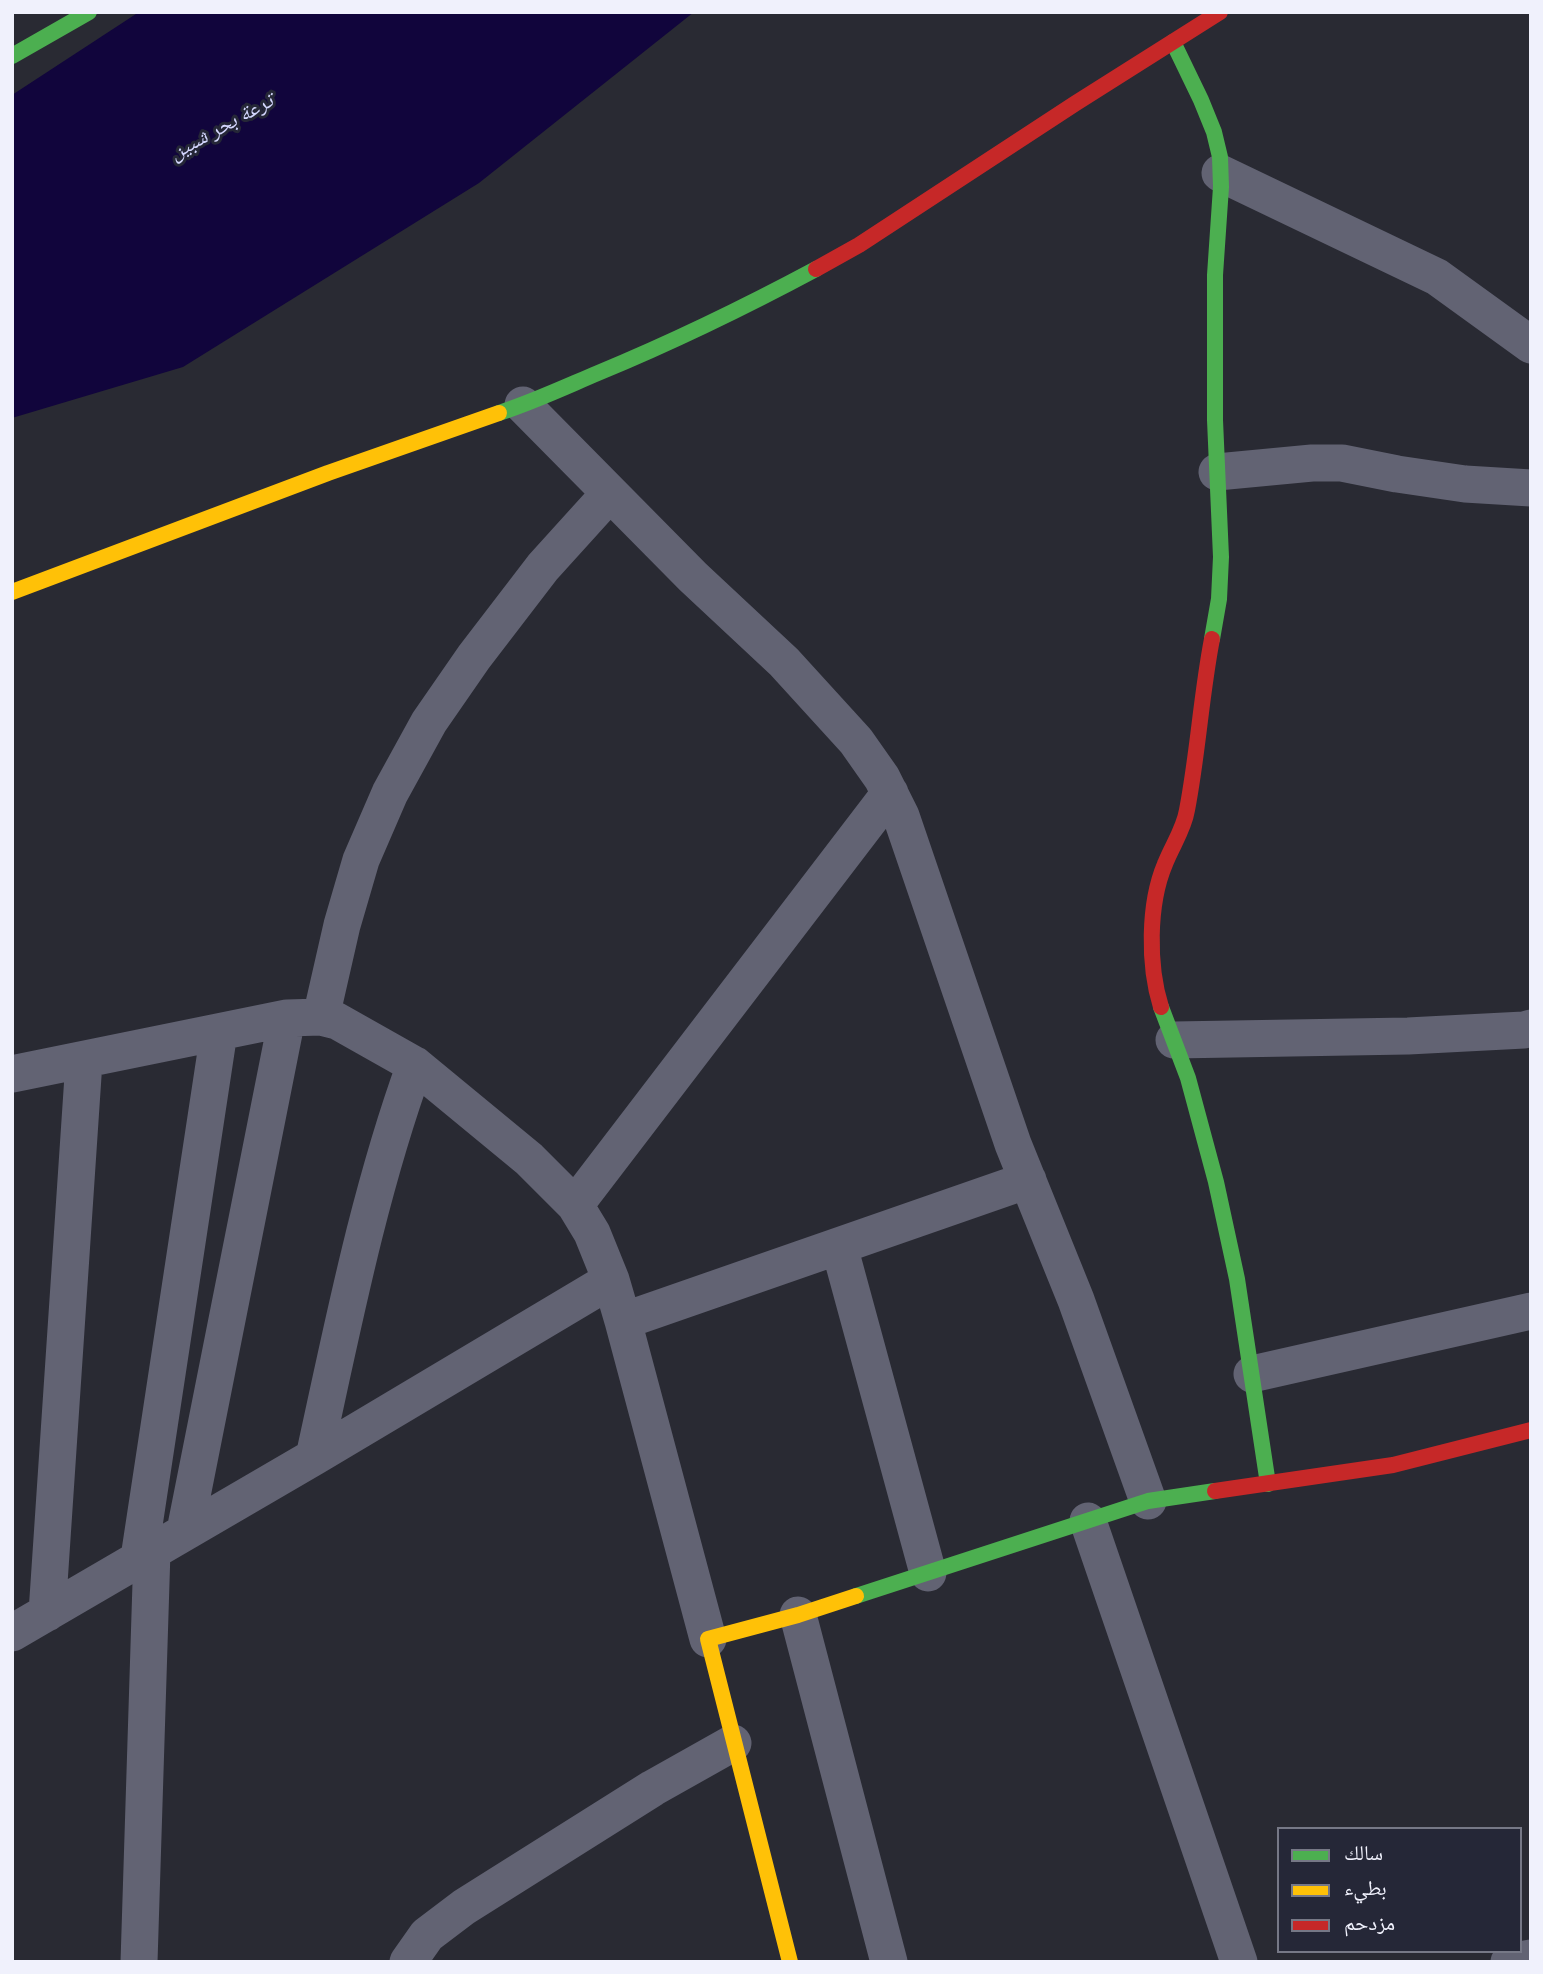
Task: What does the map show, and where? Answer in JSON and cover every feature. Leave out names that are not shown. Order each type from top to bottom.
[{"type":"street","points":[[12,56],[89,12]]},
{"type":"street","points":[[12,592],[328,473],[523,405],[662,346],[758,300],[859,245],[1220,12]]},
{"type":"street","points":[[1173,42],[1201,100],[1214,132],[1220,157],[1215,275],[1215,420],[1222,557],[1219,599],[1186,812],[1157,889],[1152,931],[1154,969],[1160,1003],[1188,1078],[1216,1182],[1237,1279],[1268,1484]]},
{"type":"street","points":[[1220,173],[1437,277],[1531,345]]},
{"type":"street","points":[[523,405],[693,577],[784,662],[856,741],[882,778],[901,816],[1004,1118],[1076,1300],[1148,1502]]},
{"type":"street","points":[[1217,472],[1312,463],[1342,463],[1465,484],[1531,488]]},
{"type":"street","points":[[185,1531],[304,1017],[342,925],[360,860],[390,793],[429,722],[474,657],[543,567],[610,493]]},
{"type":"street","points":[[575,1205],[890,793]]},
{"type":"street","points":[[12,1074],[304,1017],[337,1021],[415,1065],[529,1159],[575,1205],[592,1233],[611,1280],[708,1639],[790,1962]]},
{"type":"street","points":[[1174,1040],[1408,1036],[1531,1028]]},
{"type":"street","points":[[139,1962],[145,1554],[219,1032]]},
{"type":"street","points":[[47,1613],[84,1060]]},
{"type":"street","points":[[314,1457],[366,1225],[394,1124],[415,1065]]},
{"type":"street","points":[[622,1321],[1028,1180]]},
{"type":"street","points":[[839,1246],[928,1573]]},
{"type":"street","points":[[12,1633],[611,1280]]},
{"type":"street","points":[[1252,1374],[1531,1311]]},
{"type":"street","points":[[708,1639],[798,1615],[1148,1502],[1393,1465],[1531,1430]]},
{"type":"street","points":[[1088,1521],[1239,1962]]},
{"type":"street","points":[[798,1615],[828,1721],[889,1962]]},
{"type":"street","points":[[408,1962],[427,1935],[464,1907],[653,1788],[733,1743]]},
{"type":"street","points":[[1510,1962],[1531,1958]]},
{"type":"water","name":"ترعة بحر شبين","points":[[139,12],[694,12],[479,183],[183,367],[12,418],[12,95]]},
{"type":"traffic: fast","points":[[12,56],[89,12]]},
{"type":"traffic: fast","points":[[1173,42],[1201,100],[1214,132],[1220,157],[1221,187],[1215,275],[1215,420],[1221,557],[1219,599],[1212,639]]},
{"type":"traffic: fast","points":[[499,413],[654,349],[816,269]]},
{"type":"traffic: fast","points":[[1161,1007],[1188,1078],[1216,1182],[1237,1279],[1268,1484]]},
{"type":"traffic: fast","points":[[856,1596],[1148,1501],[1215,1491]]},
{"type":"traffic: slow","points":[[12,592],[328,473],[499,413]]},
{"type":"traffic: slow","points":[[790,1962],[708,1639],[856,1596]]},
{"type":"traffic: jam","points":[[816,269],[859,245],[1220,12]]},
{"type":"traffic: jam","points":[[1161,1007],[1152,954],[1155,897],[1159,880],[1185,817],[1212,639]]},
{"type":"traffic: jam","points":[[1215,1491],[1393,1465],[1531,1430]]}]
